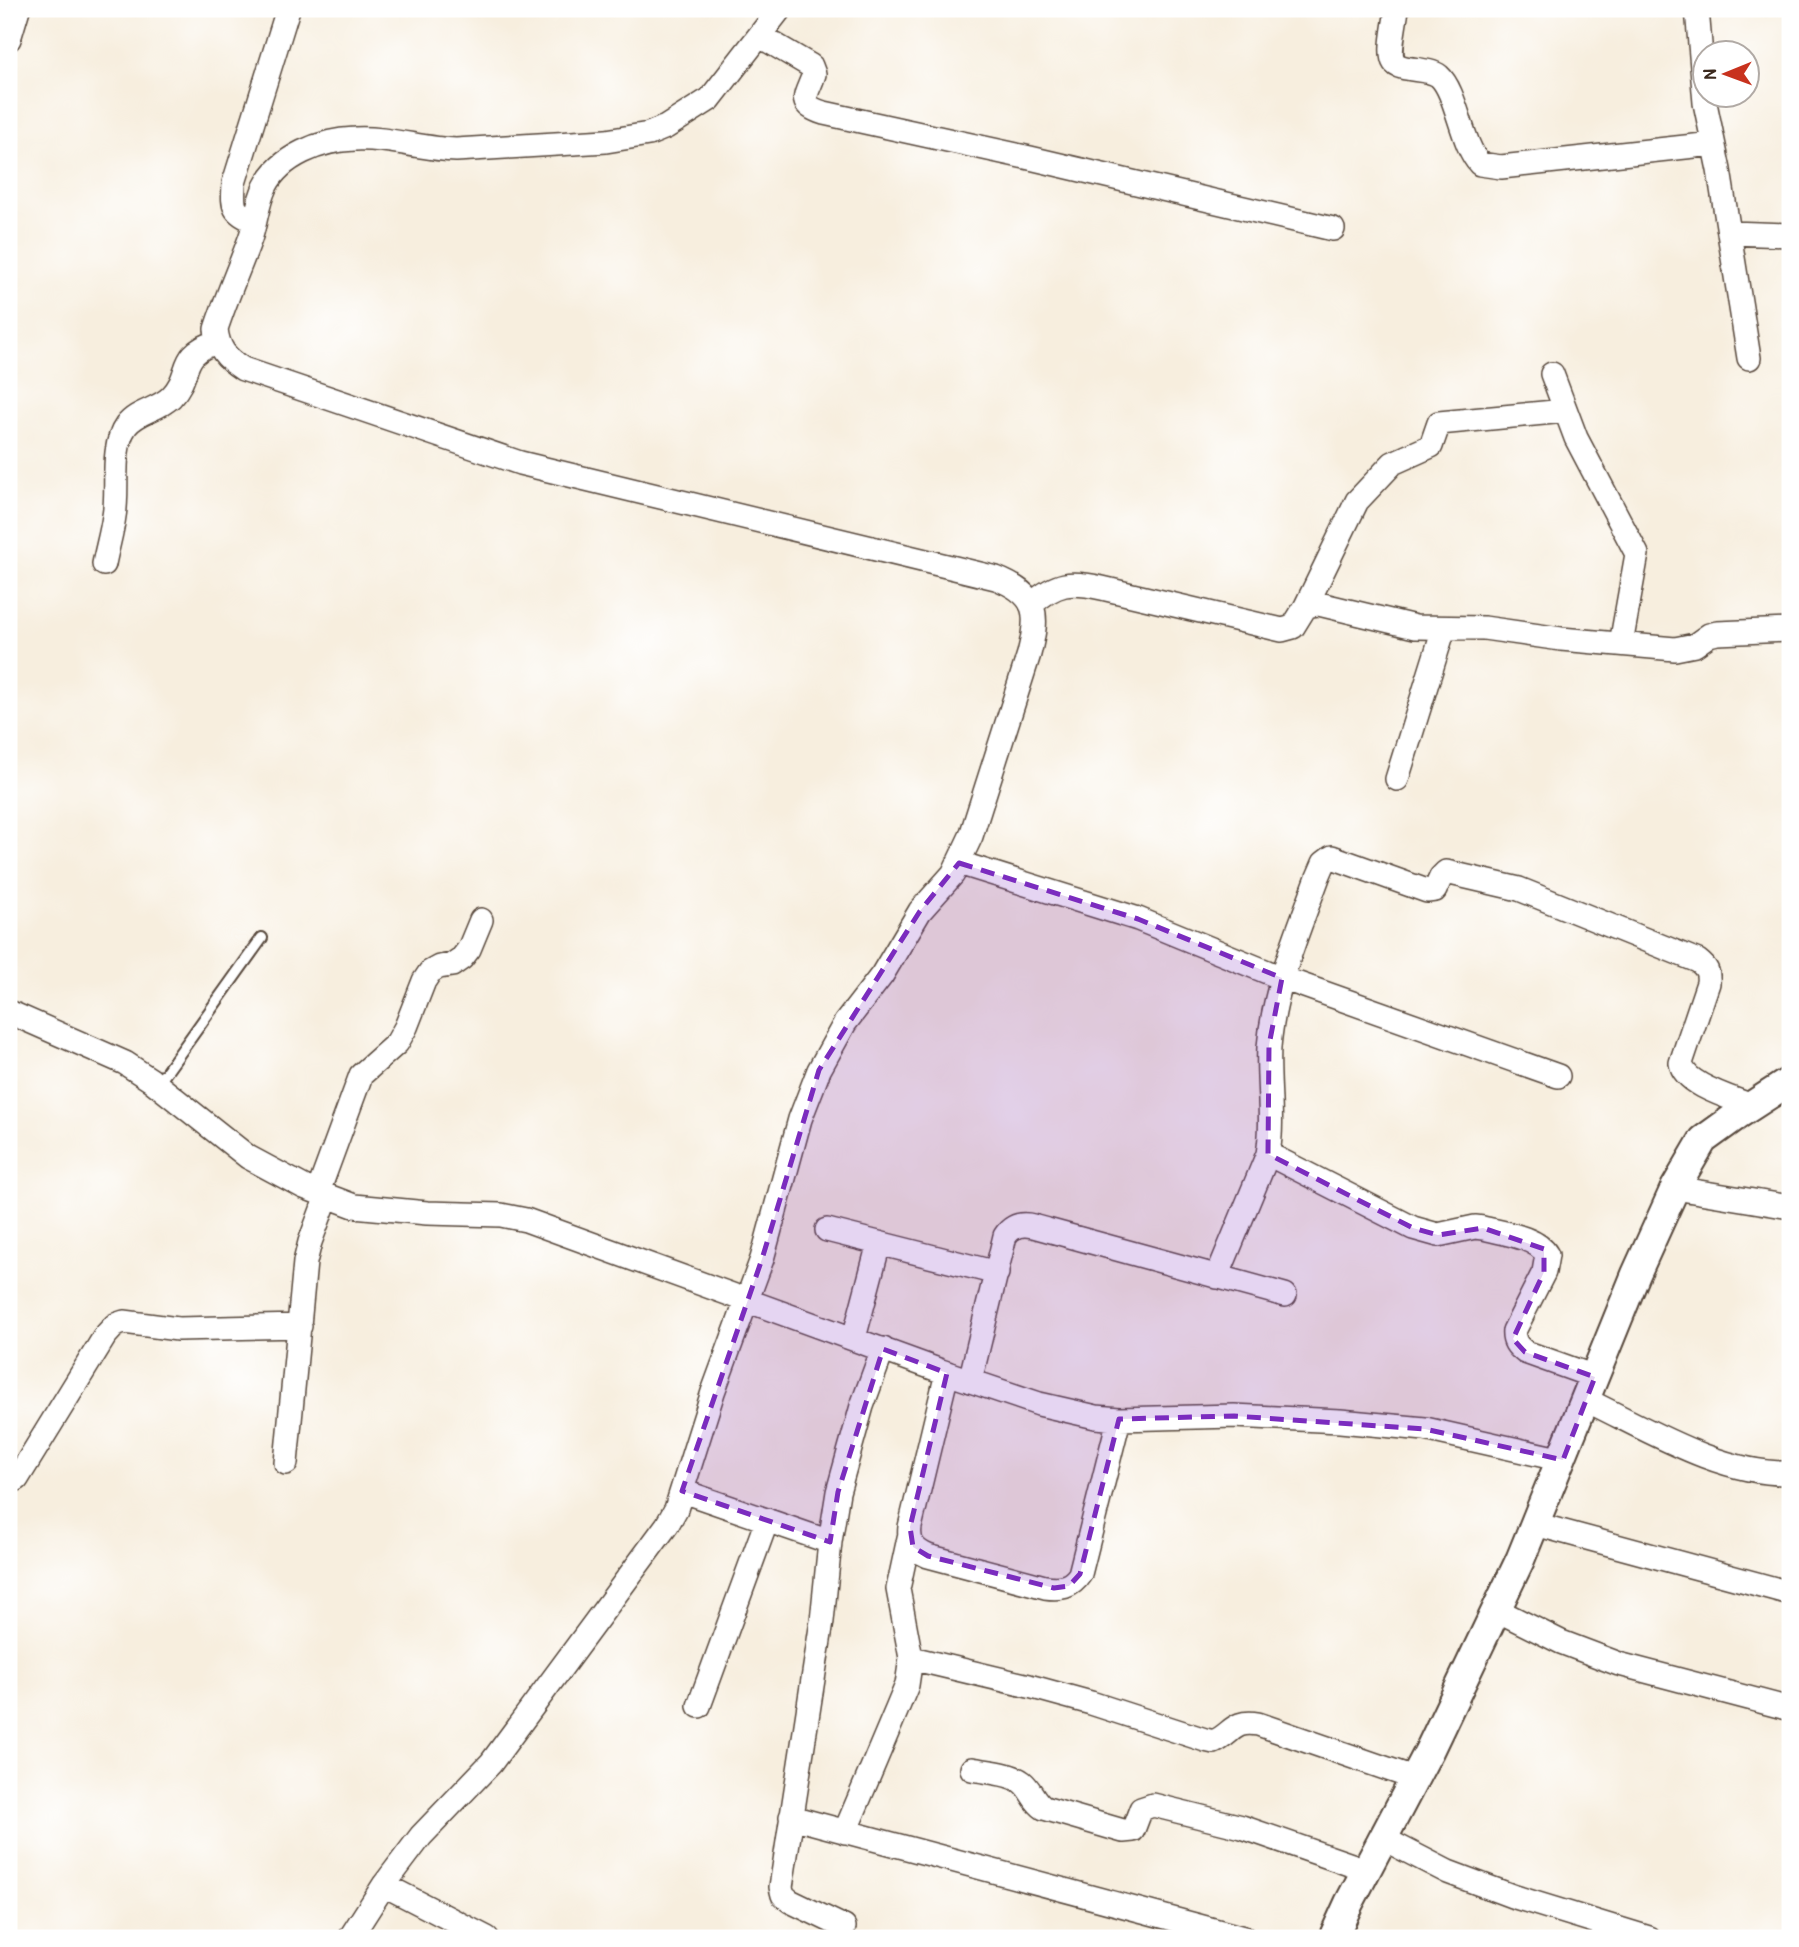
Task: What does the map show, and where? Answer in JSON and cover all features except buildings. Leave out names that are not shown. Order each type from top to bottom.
[{"type":"street","points":[[9,39],[19,9]]},
{"type":"street","points":[[255,221],[236,211],[233,203],[234,183],[288,9]]},
{"type":"street","points":[[350,1938],[384,1885],[421,1836],[491,1763],[667,1525],[682,1491],[713,1392],[762,1259],[800,1119],[819,1070],[845,1023],[881,975],[920,911],[947,883],[959,863],[971,836],[1029,654],[1036,623],[1032,604],[1019,589],[996,579],[623,490],[487,453],[243,369],[229,361],[222,352],[217,342],[216,329],[264,190],[278,168],[322,144],[354,139],[378,139],[456,150],[606,141],[649,134],[677,121],[710,99],[780,9]]},
{"type":"street","points":[[1397,9],[1392,54],[1394,62],[1400,67],[1431,72],[1442,79],[1480,164],[1501,167],[1713,144]]},
{"type":"street","points":[[1698,9],[1702,80],[1730,233],[1749,358]]},
{"type":"street","points":[[760,36],[811,66],[814,74],[805,100],[811,108],[824,113],[1333,229]]},
{"type":"street","points":[[1730,233],[1790,235]]},
{"type":"street","points":[[104,564],[115,515],[117,461],[125,427],[135,417],[171,396],[181,382],[190,358],[199,348],[217,342]]},
{"type":"street","points":[[1552,374],[1576,438],[1637,554],[1620,644]]},
{"type":"street","points":[[1032,604],[1054,587],[1083,584],[1282,630],[1293,627],[1305,608],[1350,510],[1393,463],[1431,446],[1439,423],[1565,411]]},
{"type":"street","points":[[1305,608],[1319,604],[1415,627],[1484,628],[1675,649],[1695,645],[1717,633],[1790,630]]},
{"type":"street","points":[[1397,779],[1444,628]]},
{"type":"street","points":[[1217,1277],[1268,1154],[1271,1136],[1269,1045],[1282,978],[1321,870],[1327,859],[1332,857],[1427,891],[1435,890],[1443,874],[1451,872],[1518,889],[1698,961],[1709,973],[1708,983],[1681,1063],[1682,1071],[1693,1082],[1752,1106]]},
{"type":"street","points":[[959,863],[1138,919],[1282,978],[1558,1076]]},
{"type":"street","points":[[286,1463],[305,1262],[322,1194],[360,1075],[397,1043],[430,972],[452,965],[462,958],[469,949],[481,920]]},
{"type":"street","points":[[9,1012],[125,1063],[248,1157],[322,1194],[354,1206],[427,1213],[501,1215],[526,1220],[947,1373],[1059,1409],[1119,1419],[1234,1416],[1340,1421],[1425,1429],[1563,1460]]},
{"type":"street","points":[[1333,1938],[1497,1610],[1563,1460],[1590,1388],[1675,1188],[1703,1140],[1790,1081]]},
{"type":"street","points":[[1268,1154],[1413,1228],[1438,1235],[1475,1227],[1535,1243],[1544,1249],[1547,1255],[1544,1272],[1514,1331],[1513,1339],[1518,1347],[1718,1460],[1750,1470],[1790,1473]]},
{"type":"street","points":[[1675,1188],[1790,1208]]},
{"type":"street","points":[[970,1381],[1005,1236],[1010,1230],[1025,1224],[1286,1295]]},
{"type":"street","points":[[827,1230],[997,1273]]},
{"type":"street","points":[[853,1338],[879,1243]]},
{"type":"street","points":[[17,1479],[105,1336],[115,1325],[124,1322],[178,1329],[300,1326]]},
{"type":"street","points":[[844,1927],[783,1895],[782,1873],[822,1621],[838,1492],[862,1406],[883,1349]]},
{"type":"street","points":[[845,1832],[902,1697],[911,1668],[898,1588],[947,1373]]},
{"type":"street","points":[[909,1538],[919,1553],[928,1556],[1045,1587],[1069,1586],[1080,1574],[1119,1419]]},
{"type":"street","points":[[682,1491],[830,1542]]},
{"type":"street","points":[[699,1706],[767,1520]]},
{"type":"street","points":[[1535,1524],[1790,1592]]},
{"type":"street","points":[[1497,1610],[1561,1642],[1619,1664],[1790,1709]]},
{"type":"street","points":[[911,1658],[1078,1699],[1214,1742],[1242,1723],[1258,1724],[1415,1777]]},
{"type":"street","points":[[972,1769],[1017,1779],[1027,1787],[1036,1803],[1044,1808],[1123,1830],[1133,1830],[1141,1810],[1153,1805],[1242,1827],[1366,1870]]},
{"type":"street","points":[[791,1817],[1244,1938]]},
{"type":"street","points":[[1382,1838],[1448,1872],[1537,1904],[1649,1938]]},
{"type":"street","points":[[384,1885],[487,1938]]},
{"type":"lane","points":[[157,1085],[262,938]]},
{"type":"highlighted area","points":[[959,863],[1138,919],[1282,978],[1269,1045],[1268,1154],[1413,1228],[1438,1235],[1483,1228],[1544,1249],[1544,1272],[1513,1339],[1525,1352],[1595,1377],[1563,1460],[1425,1429],[1234,1416],[1119,1419],[1080,1574],[1069,1586],[1054,1588],[928,1556],[913,1547],[910,1527],[947,1373],[883,1349],[838,1492],[830,1542],[682,1491],[762,1259],[819,1070],[920,911]]}]
